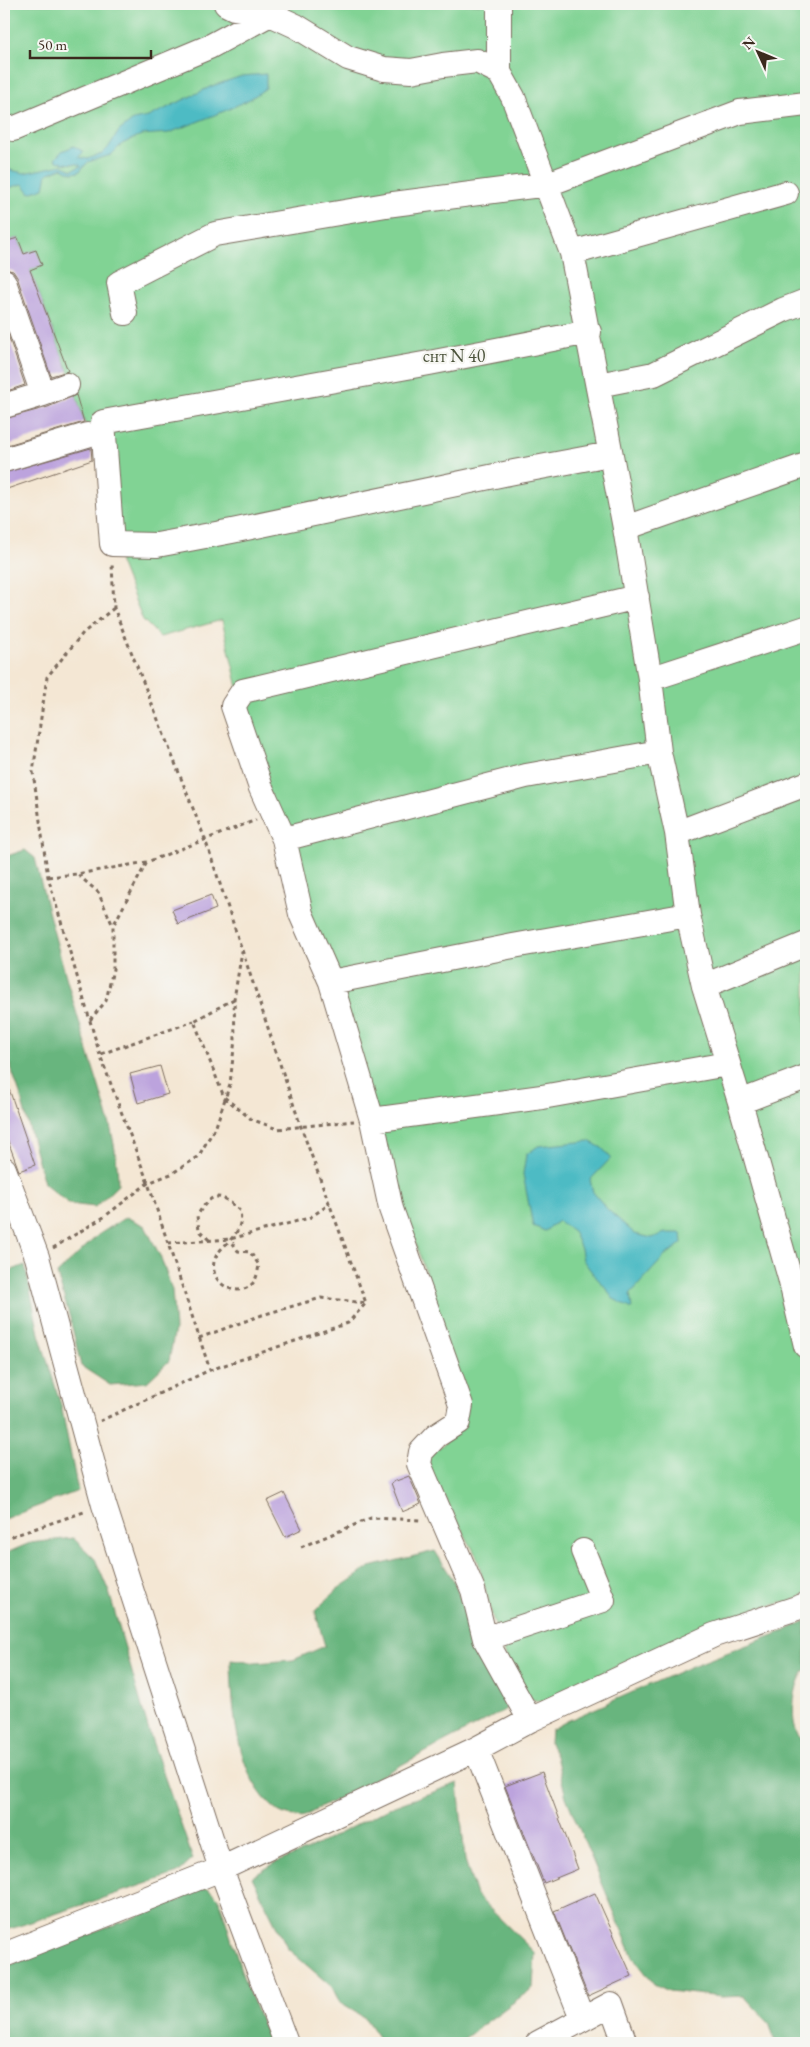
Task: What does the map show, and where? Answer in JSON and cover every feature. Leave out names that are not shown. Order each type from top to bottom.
[{"type":"lane","points":[[226,4],[234,8],[270,14],[296,26],[348,58],[384,69],[411,71],[477,61],[499,72]]},
{"type":"lane","points":[[498,4],[499,72],[513,97],[548,184],[572,253],[589,332],[637,597],[659,752],[677,833],[688,915],[704,986],[727,1064],[798,1276],[806,1346]]},
{"type":"lane","points":[[4,126],[13,129],[67,107],[209,47],[270,14]]},
{"type":"lane","points":[[125,313],[120,283],[215,234],[386,205],[548,184],[740,112],[806,104]]},
{"type":"lane","points":[[572,253],[786,193]]},
{"type":"lane","points":[[4,282],[43,394]]},
{"type":"lane","points":[[598,384],[654,374],[783,310],[806,301]]},
{"type":"lane","points":[[589,332],[103,422],[112,544],[157,545],[610,454]]},
{"type":"lane","points":[[4,406],[67,385]]},
{"type":"lane","points":[[4,460],[88,435]]},
{"type":"lane","points":[[625,528],[806,465]]},
{"type":"lane","points":[[530,1720],[486,1639],[473,1590],[419,1464],[421,1452],[436,1436],[458,1422],[461,1405],[391,1209],[372,1120],[331,982],[301,914],[284,839],[272,814],[233,706],[243,690],[637,597]]},
{"type":"lane","points":[[650,679],[806,628]]},
{"type":"lane","points":[[284,839],[526,776],[659,752]]},
{"type":"lane","points":[[677,833],[806,784]]},
{"type":"lane","points":[[331,982],[513,946],[688,915]]},
{"type":"lane","points":[[704,986],[806,944]]},
{"type":"lane","points":[[372,1120],[542,1097],[727,1064]]},
{"type":"lane","points":[[740,1102],[806,1077]]},
{"type":"lane","points":[[4,1169],[37,1257],[104,1505],[221,1869],[286,2043]]},
{"type":"lane","points":[[486,1639],[603,1600],[583,1550]]},
{"type":"lane","points":[[4,1954],[221,1869],[476,1749],[530,1720],[714,1635],[806,1605]]},
{"type":"lane","points":[[476,1749],[582,2018]]},
{"type":"lane","points":[[538,2043],[611,2004],[625,2043]]},
{"type":"path","points":[[112,544],[114,608],[205,839],[301,1127],[366,1303]]},
{"type":"path","points":[[114,608],[83,634],[47,677],[33,772],[48,877],[100,1055],[148,1183],[210,1370]]},
{"type":"path","points":[[48,877],[147,862],[272,814]]},
{"type":"path","points":[[112,926],[147,862]]},
{"type":"path","points":[[77,874],[98,892],[112,926],[114,969],[106,1001],[90,1020]]},
{"type":"path","points":[[37,1257],[104,1217],[148,1183],[172,1174],[198,1157],[216,1126],[224,1097],[230,1084],[235,1038],[234,999],[243,950]]},
{"type":"path","points":[[100,1055],[194,1021],[234,999]]},
{"type":"path","points":[[194,1021],[224,1097],[251,1119],[277,1129],[372,1120]]},
{"type":"path","points":[[210,1240],[199,1230],[197,1216],[205,1203],[212,1198],[220,1196],[228,1200],[240,1211],[241,1225],[238,1233],[230,1239],[219,1253],[214,1270],[218,1282],[228,1289],[246,1288],[257,1276],[259,1265],[250,1252],[238,1251],[230,1239]]},
{"type":"path","points":[[168,1243],[230,1239],[308,1218],[330,1204]]},
{"type":"path","points":[[199,1338],[262,1315],[321,1298],[366,1303]]},
{"type":"path","points":[[84,1429],[210,1370],[348,1324],[366,1303]]},
{"type":"path","points":[[4,1539],[104,1505]]},
{"type":"path","points":[[301,1547],[371,1518],[442,1520]]},
{"type":"green space","name":"снт N 40","points":[[4,4],[806,4],[806,1594],[798,1599],[719,1618],[542,1702],[528,1698],[516,1685],[493,1619],[477,1557],[431,1473],[427,1457],[465,1427],[441,1318],[390,1169],[246,721],[222,620],[160,637],[143,620],[120,563],[112,455],[85,424],[70,376],[30,270],[41,265],[36,250],[24,254],[18,238],[4,242]]},
{"type":"green space","points":[[25,850],[35,858],[59,953],[112,1133],[118,1185],[95,1207],[69,1204],[44,1183],[20,1094],[4,1048],[4,857]]},
{"type":"green space","points":[[126,1217],[145,1226],[161,1258],[172,1290],[175,1329],[169,1361],[147,1382],[110,1385],[81,1366],[57,1274],[98,1235]]},
{"type":"green space","points":[[25,1265],[39,1334],[61,1405],[78,1491],[4,1519],[4,1273]]},
{"type":"green space","points":[[73,1538],[95,1559],[109,1592],[150,1735],[193,1859],[178,1873],[4,1931],[4,1554],[30,1543]]},
{"type":"green space","points":[[435,1551],[454,1581],[474,1638],[507,1709],[301,1818],[278,1811],[264,1798],[253,1781],[245,1763],[235,1721],[231,1660],[255,1663],[293,1660],[325,1646],[315,1611],[336,1590],[370,1567]]},
{"type":"green space","points":[[806,1621],[806,1669],[797,1686],[793,1709],[794,1722],[806,1750],[806,2043],[776,2043],[769,2023],[744,1996],[722,1997],[669,1991],[654,1984],[633,1957],[566,1797],[556,1756],[550,1743],[551,1730],[567,1721],[692,1666]]},
{"type":"green space","points":[[458,1783],[465,1860],[476,1895],[535,1953],[533,1988],[458,2043],[382,2043],[365,2018],[340,2003],[332,1987],[288,1949],[252,1877],[275,1863],[305,1851],[389,1808]]},
{"type":"green space","points":[[208,1888],[219,1899],[244,1980],[270,2043],[4,2043],[4,1967],[180,1900],[197,1889]]},
{"type":"water","points":[[266,74],[266,88],[250,99],[227,110],[169,133],[141,135],[122,144],[111,155],[88,162],[79,172],[72,173],[62,168],[47,174],[44,188],[30,193],[23,184],[8,188],[6,169],[24,173],[62,165],[72,170],[81,166],[78,164],[62,163],[62,161],[59,162],[55,159],[62,151],[74,146],[84,152],[78,157],[87,159],[102,154],[119,131],[133,120],[148,117],[212,86],[242,76]]},
{"type":"water","points":[[589,1141],[602,1148],[611,1158],[590,1180],[593,1192],[607,1209],[635,1234],[652,1238],[665,1233],[681,1233],[682,1243],[665,1256],[630,1294],[632,1309],[612,1298],[607,1289],[594,1275],[583,1260],[581,1249],[573,1231],[558,1221],[545,1231],[533,1226],[523,1174],[526,1155],[538,1146]]},
{"type":"building","points":[[18,238],[24,254],[36,250],[42,265],[30,270],[68,371],[51,376],[17,277],[13,271],[4,269],[4,242]]},
{"type":"building","points":[[4,323],[25,385],[4,392]]},
{"type":"building","points":[[76,395],[84,422],[4,446],[4,419],[48,407]]},
{"type":"building","points":[[91,448],[92,460],[4,490],[4,473]]},
{"type":"building","points":[[211,895],[216,909],[178,924],[172,910]]},
{"type":"building","points":[[160,1066],[168,1094],[138,1103],[130,1074]]},
{"type":"building","points":[[4,1080],[6,1080],[35,1165],[19,1171],[4,1130]]},
{"type":"building","points":[[409,1476],[421,1504],[402,1512],[391,1483]]},
{"type":"building","points":[[284,1493],[302,1529],[285,1537],[267,1501]]},
{"type":"building","points":[[542,1772],[578,1869],[544,1883],[505,1786]]},
{"type":"building","points":[[595,1893],[632,1976],[588,1996],[554,1911]]}]
